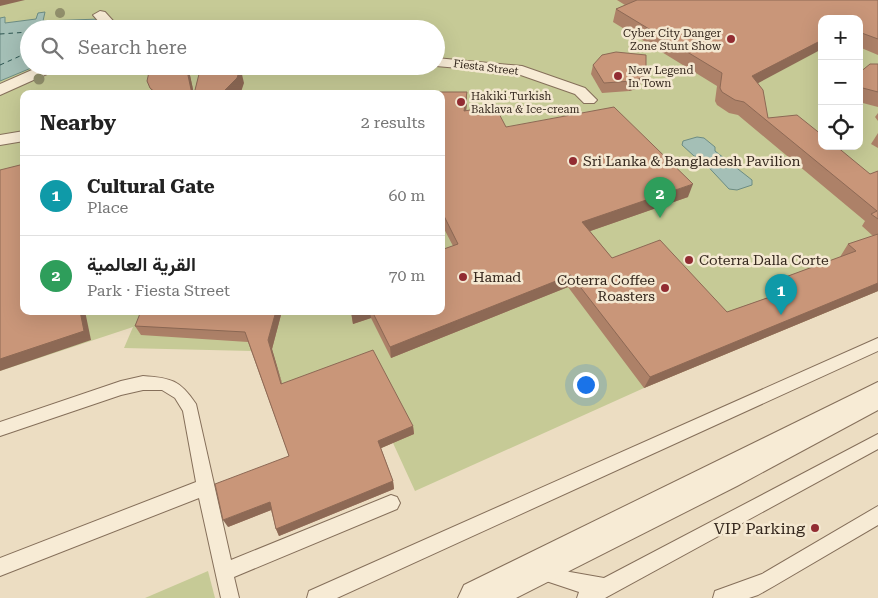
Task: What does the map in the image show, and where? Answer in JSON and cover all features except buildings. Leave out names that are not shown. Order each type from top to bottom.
[{"type":"street","name":"Fiesta Street","points":[[445,63],[517,69],[580,91],[589,100]]},
{"type":"street","points":[[0,90],[33,75]]},
{"type":"street","points":[[0,140],[20,137]]},
{"type":"street","points":[[477,598],[725,475],[878,394]]},
{"type":"lane","points":[[316,598],[878,344]]},
{"type":"lane","points":[[0,429],[143,382],[164,384],[180,393],[190,409],[230,598]]},
{"type":"lane","points":[[586,598],[878,442]]},
{"type":"lane","points":[[0,567],[205,487]]},
{"type":"lane","points":[[224,572],[391,503]]},
{"type":"lane","points":[[722,598],[768,580],[878,515]]},
{"type":"lane","points":[[535,569],[570,581],[606,588]]},
{"type":"green space","points":[[0,0],[878,0],[878,291],[644,388],[415,491],[393,443],[299,484],[252,351],[124,348],[133,327],[0,371]]},
{"type":"green space","points":[[208,571],[215,598],[145,598]]},
{"type":"water","points":[[45,12],[43,20],[28,20],[36,19],[38,13]]},
{"type":"water","points":[[5,17],[5,23],[20,21],[20,73],[0,81],[0,18]]},
{"type":"water","points":[[697,137],[704,138],[715,147],[715,151],[752,180],[752,185],[737,190],[729,189],[699,157],[694,156],[682,145],[683,141]]},
{"type":"ferry route","points":[[0,34],[20,33]]},
{"type":"ferry route","points":[[0,65],[20,56]]},
{"type":"place","name":"Cyber City Danger Zone Stunt Show","points":[[731,39]]},
{"type":"place","name":"New Legend In Town","points":[[618,76]]},
{"type":"place","name":"Hakiki Turkish Baklava & Ice-cream","points":[[461,102]]},
{"type":"place","name":"Sri Lanka & Bangladesh Pavilion","points":[[573,161]]},
{"type":"place","name":"القرية العالمية","points":[[660,218]]},
{"type":"place","name":"Coterra Dalla Corte","points":[[689,260]]},
{"type":"place","name":"Hamad","points":[[463,277]]},
{"type":"place","name":"Coterra Coffee Roasters","points":[[665,288]]},
{"type":"place","name":"Cultural Gate","points":[[781,315]]},
{"type":"place","name":"VIP Parking","points":[[815,528]]}]
